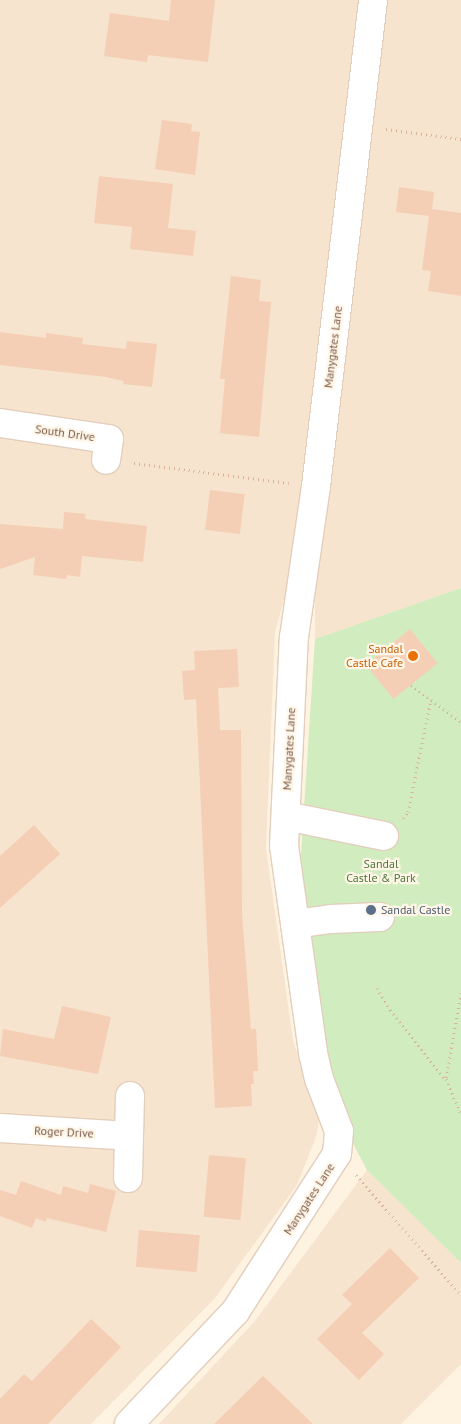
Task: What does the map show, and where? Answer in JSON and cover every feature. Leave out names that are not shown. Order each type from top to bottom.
[{"type":"street","name":"Manygates Lane","points":[[129,1424],[235,1312],[338,1154],[339,1131],[319,1079],[313,1052],[284,846],[294,636],[316,486],[360,126],[373,0]]},
{"type":"street","name":"South Drive","points":[[0,423],[109,439],[106,460]]},
{"type":"street","points":[[286,816],[392,829]]},
{"type":"street","points":[[295,924],[331,919],[380,917]]},
{"type":"street","points":[[128,1178],[130,1096]]},
{"type":"street","name":"Roger Drive","points":[[0,1128],[129,1136]]},
{"type":"path","points":[[360,126],[461,139]]},
{"type":"path","points":[[106,460],[316,486]]},
{"type":"path","points":[[411,685],[461,722]]},
{"type":"path","points":[[392,829],[408,812],[431,699]]},
{"type":"path","points":[[378,988],[390,1010],[446,1079],[461,1114]]},
{"type":"path","points":[[446,1079],[461,993]]},
{"type":"path","points":[[338,1154],[461,1295]]},
{"type":"shaded area","points":[[0,0],[461,0],[461,588],[315,639],[315,488],[275,632],[266,848],[293,1041],[319,1120],[316,1137],[297,1185],[215,1298],[91,1424],[0,1424]]},
{"type":"shaded area","points":[[367,1170],[461,1263],[461,1364],[401,1424],[159,1424],[255,1321]]},
{"type":"green space","name":"Sandal Castle & Park","points":[[461,588],[461,1263],[367,1170],[352,1142],[327,1063],[300,870],[315,639]]},
{"type":"building","points":[[171,0],[215,0],[208,62],[148,55],[147,62],[104,56],[110,13],[169,21]]},
{"type":"building","points":[[162,120],[192,124],[191,131],[200,132],[195,175],[155,169]]},
{"type":"building","points":[[99,176],[173,184],[168,228],[196,231],[193,256],[130,249],[132,227],[94,223]]},
{"type":"building","points":[[399,187],[434,192],[432,209],[461,213],[461,296],[428,291],[431,271],[422,270],[429,216],[396,212]]},
{"type":"building","points":[[231,276],[261,280],[259,301],[271,302],[259,437],[220,433],[225,379],[220,379]]},
{"type":"building","points":[[0,332],[46,338],[46,333],[83,338],[82,344],[126,349],[127,341],[157,344],[152,387],[123,384],[124,381],[106,377],[0,365]]},
{"type":"building","points":[[210,490],[245,494],[240,534],[205,530]]},
{"type":"building","points":[[64,512],[86,514],[85,519],[147,526],[143,562],[82,556],[80,577],[67,575],[66,579],[33,575],[35,557],[0,569],[0,524],[63,529]]},
{"type":"building","points":[[410,629],[438,663],[393,699],[366,665]]},
{"type":"building","points":[[237,649],[239,687],[218,688],[220,730],[241,730],[242,914],[251,1029],[256,1029],[258,1071],[253,1071],[254,1084],[251,1084],[252,1106],[215,1108],[196,699],[184,700],[182,671],[195,670],[194,651]]},
{"type":"building","points":[[34,825],[60,854],[0,908],[0,856]]},
{"type":"building","points":[[62,1006],[111,1017],[98,1074],[0,1056],[3,1029],[54,1039]]},
{"type":"building","points":[[209,1155],[246,1158],[240,1220],[204,1217]]},
{"type":"building","points":[[21,1181],[61,1195],[63,1186],[88,1193],[90,1184],[116,1191],[106,1232],[47,1218],[46,1222],[36,1218],[32,1228],[0,1216],[0,1190],[16,1195]]},
{"type":"building","points":[[139,1230],[200,1235],[197,1272],[136,1267]]},
{"type":"building","points":[[390,1248],[419,1278],[362,1333],[384,1354],[359,1380],[317,1339],[352,1304],[342,1295]]},
{"type":"building","points":[[91,1319],[121,1347],[48,1424],[0,1424],[0,1399],[24,1374],[32,1381]]},
{"type":"building","points":[[263,1376],[280,1392],[313,1424],[214,1424]]},
{"type":"place","name":"Sandal Castle Cafe","points":[[413,656]]},
{"type":"place","name":"Sandal Castle","points":[[371,910]]}]
